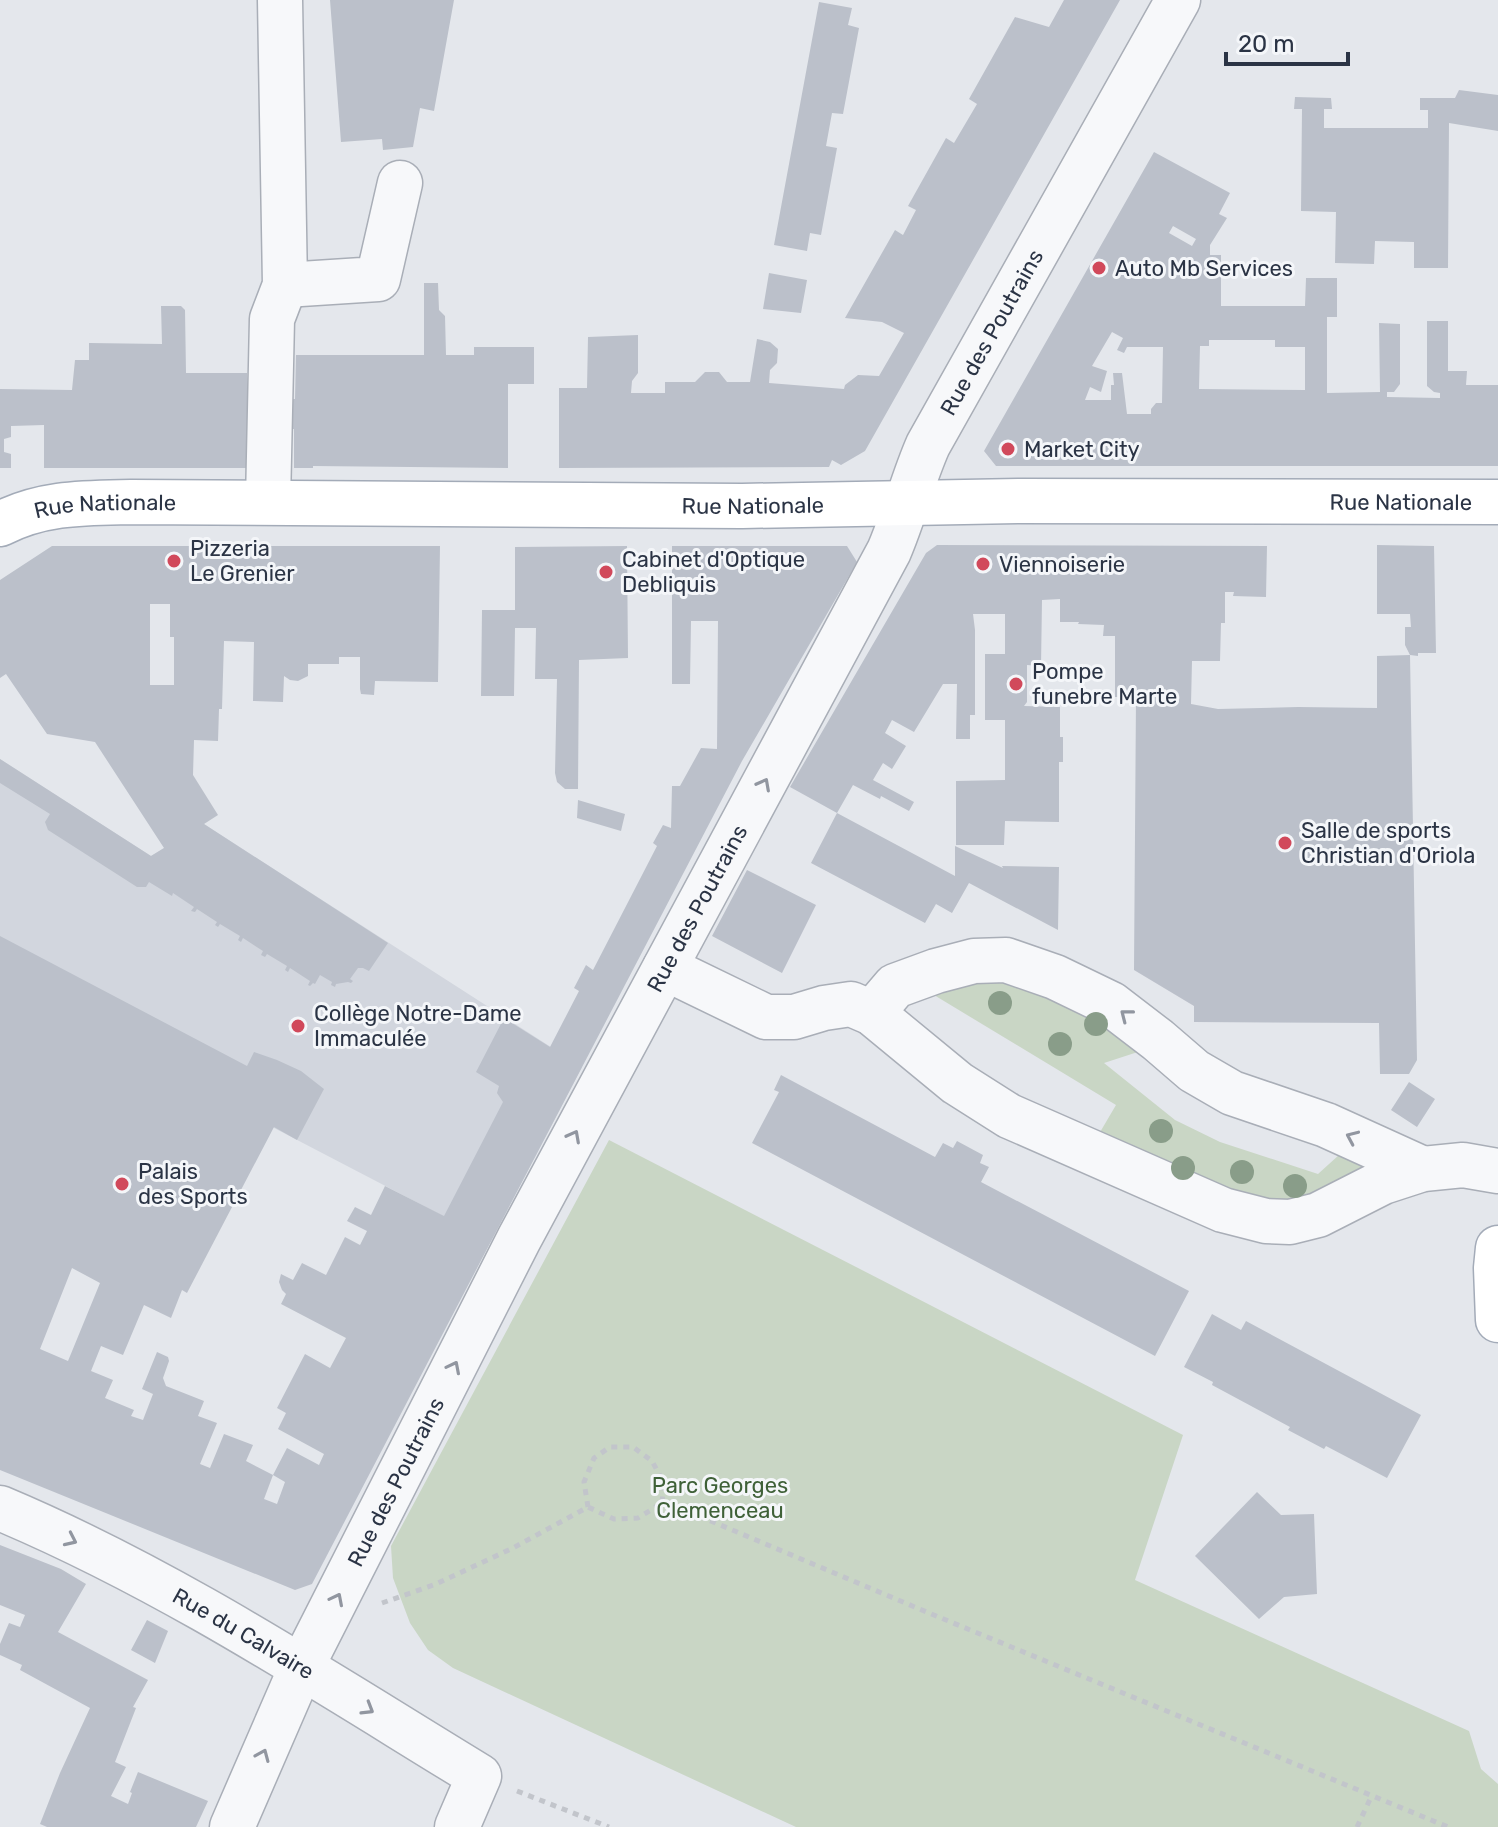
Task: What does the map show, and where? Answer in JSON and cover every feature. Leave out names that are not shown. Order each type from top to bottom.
[{"type":"main road","name":"Rue Nationale","points":[[4,521],[37,508],[79,503],[726,506],[1498,502]]},
{"type":"main road","points":[[1498,1248],[1498,1320]]},
{"type":"street","points":[[268,502],[272,319],[285,285],[280,0]]},
{"type":"street","name":"Rue des Poutrains","points":[[232,1827],[301,1668],[519,1239],[889,551],[928,445],[1178,0]]},
{"type":"street","points":[[285,285],[378,279],[400,183]]},
{"type":"street","points":[[872,1013],[895,986],[974,961],[1006,960],[1055,977],[1111,1004],[1194,1071],[1232,1093],[1326,1125],[1423,1169]]},
{"type":"street","points":[[665,968],[766,1017],[794,1017],[851,1004],[872,1013],[957,1083],[1009,1116],[1223,1210],[1266,1221],[1290,1222],[1318,1215],[1383,1182],[1423,1169],[1463,1165],[1498,1171]]},
{"type":"street","name":"Rue du Calvaire","points":[[0,1508],[103,1555],[182,1597],[479,1776]]},
{"type":"street","points":[[457,1827],[479,1776]]},
{"type":"path","points":[[588,1507],[584,1482],[594,1458],[610,1447],[633,1447],[652,1461],[664,1483],[662,1503]]},
{"type":"path","points":[[588,1507],[614,1519],[638,1518],[662,1503]]},
{"type":"path","points":[[662,1503],[1448,1827]]},
{"type":"path","points":[[342,1589],[370,1607],[436,1584],[513,1548],[588,1507]]},
{"type":"path","points":[[479,1776],[609,1827]]},
{"type":"path","points":[[1357,1827],[1372,1795]]},
{"type":"shaded area","name":"Collège Notre-Dame Immaculée","points":[[0,759],[151,856],[204,824],[582,1067],[491,1241],[0,985]]},
{"type":"green space","points":[[1009,973],[1147,1049],[1104,1063],[1175,1120],[1220,1142],[1318,1174],[1350,1145],[1366,1154],[1365,1170],[1313,1202],[1268,1203],[1096,1139],[1116,1105],[934,995],[940,987]]},
{"type":"green space","name":"Parc Georges Clemenceau","points":[[609,1140],[1183,1435],[1135,1580],[1469,1731],[1481,1769],[1498,1784],[1498,1827],[796,1827],[453,1668],[428,1650],[410,1623],[393,1578],[391,1546]]},
{"type":"building","points":[[330,0],[454,0],[434,111],[420,108],[413,147],[383,150],[382,139],[341,142]]},
{"type":"building","points":[[1064,0],[1120,0],[865,451],[841,465],[832,460],[829,467],[559,468],[559,388],[587,388],[588,337],[638,335],[638,373],[632,381],[631,393],[665,393],[665,382],[695,382],[705,372],[719,372],[727,382],[750,382],[757,339],[770,342],[778,349],[777,363],[770,370],[769,383],[844,389],[858,375],[879,376],[904,333],[882,322],[845,318],[895,230],[903,235],[916,210],[908,206],[946,138],[954,143],[977,104],[969,99],[1015,17],[1049,27]]},
{"type":"building","points":[[819,2],[852,8],[848,25],[859,28],[843,114],[832,113],[826,146],[837,148],[821,235],[810,233],[807,251],[774,245]]},
{"type":"building","points":[[1459,90],[1498,95],[1498,131],[1449,123],[1448,268],[1414,268],[1414,242],[1375,241],[1374,264],[1335,263],[1336,212],[1301,211],[1302,109],[1294,109],[1295,97],[1331,98],[1332,109],[1324,109],[1324,128],[1428,128],[1428,110],[1420,110],[1420,98],[1455,98]]},
{"type":"building","points":[[1154,152],[1230,193],[1219,214],[1227,218],[1210,245],[1210,255],[1221,255],[1221,306],[1305,306],[1306,278],[1337,278],[1337,317],[1327,317],[1327,393],[1380,392],[1379,323],[1400,324],[1400,384],[1394,392],[1387,392],[1387,397],[1440,398],[1440,393],[1427,386],[1427,321],[1448,321],[1448,371],[1467,371],[1466,385],[1498,385],[1498,466],[996,466],[984,451]],"holes":[[[1173,226],[1196,239],[1192,246],[1169,233]],[[1112,332],[1123,338],[1117,350],[1124,353],[1127,347],[1163,347],[1162,403],[1156,403],[1151,414],[1127,414],[1122,373],[1113,373],[1111,400],[1085,400],[1090,387],[1101,392],[1107,371],[1092,366]],[[1209,340],[1275,340],[1275,347],[1305,347],[1305,390],[1199,389],[1200,346],[1209,346]]]},
{"type":"building","points":[[769,273],[807,280],[801,313],[763,309]]},
{"type":"building","points":[[424,283],[438,283],[439,310],[445,316],[446,355],[474,355],[474,347],[534,347],[534,384],[508,384],[508,468],[294,468],[291,399],[295,399],[296,355],[424,355]]},
{"type":"building","points":[[161,306],[181,306],[185,310],[186,373],[247,373],[249,468],[44,468],[44,425],[11,426],[11,437],[4,439],[4,452],[11,454],[11,468],[0,468],[0,389],[72,390],[75,360],[89,360],[89,343],[162,344]]},
{"type":"building","points":[[937,545],[1267,546],[1266,597],[1233,596],[1234,592],[1225,592],[1220,661],[1192,661],[1191,704],[1218,709],[1377,708],[1377,656],[1410,655],[1417,1060],[1409,1074],[1380,1074],[1379,1023],[1194,1022],[1194,1006],[1134,970],[1136,697],[1115,697],[1115,636],[1103,636],[1104,625],[1060,622],[1060,599],[1042,600],[1041,666],[1027,665],[1027,702],[1024,706],[1060,707],[1063,762],[1059,762],[1059,822],[1005,821],[1004,845],[956,845],[956,781],[1005,780],[1005,720],[985,720],[985,654],[1005,654],[1005,614],[973,614],[975,715],[970,715],[970,739],[956,739],[957,684],[943,684],[914,732],[892,720],[885,733],[906,746],[892,769],[883,763],[873,780],[914,802],[909,811],[853,785],[837,813],[790,787],[926,553]]},
{"type":"building","points":[[1377,545],[1434,546],[1436,653],[1410,655],[1405,645],[1405,627],[1411,627],[1410,614],[1377,614]]},
{"type":"building","points":[[52,546],[440,546],[438,682],[375,681],[374,695],[361,694],[360,657],[339,657],[339,664],[308,664],[308,676],[298,681],[284,676],[283,702],[253,701],[254,642],[224,641],[218,741],[194,740],[193,775],[218,815],[204,824],[388,943],[369,971],[358,968],[350,979],[353,981],[351,983],[336,984],[335,987],[320,975],[315,984],[308,985],[310,981],[290,968],[288,972],[285,970],[287,966],[267,954],[265,957],[261,955],[263,951],[243,938],[241,942],[238,940],[240,936],[220,924],[218,927],[215,925],[217,922],[197,909],[191,911],[194,907],[173,893],[172,896],[149,882],[146,887],[137,887],[48,830],[45,822],[50,814],[0,783],[0,759],[151,856],[164,848],[95,742],[47,734],[6,674],[0,678],[0,580]],"holes":[[[150,604],[170,604],[174,685],[150,685]]]},
{"type":"building","points":[[627,546],[628,658],[579,660],[578,789],[565,789],[557,782],[555,773],[557,679],[535,679],[536,628],[515,628],[514,696],[481,696],[482,610],[515,610],[515,547]]},
{"type":"building","points":[[672,546],[847,546],[857,562],[742,761],[312,1584],[295,1590],[0,1470],[0,936],[247,1066],[254,1052],[301,1071],[324,1089],[297,1140],[274,1127],[187,1293],[182,1290],[171,1318],[144,1305],[123,1355],[101,1346],[91,1371],[113,1380],[105,1398],[134,1410],[131,1416],[143,1420],[153,1394],[142,1389],[157,1352],[168,1357],[163,1378],[166,1386],[204,1401],[198,1416],[217,1423],[200,1464],[210,1468],[224,1434],[253,1445],[246,1461],[273,1475],[287,1448],[319,1465],[324,1454],[278,1429],[286,1413],[277,1408],[305,1354],[330,1368],[346,1338],[281,1304],[286,1294],[279,1282],[281,1274],[293,1280],[302,1263],[326,1275],[345,1237],[360,1245],[367,1231],[347,1221],[355,1207],[371,1215],[385,1186],[444,1216],[503,1102],[497,1093],[499,1086],[476,1072],[504,1018],[550,1047],[579,991],[574,988],[586,965],[593,970],[657,846],[653,843],[663,825],[671,828],[672,786],[680,786],[701,748],[717,749],[718,621],[691,621],[690,684],[672,684]],"holes":[[[72,1268],[100,1283],[68,1361],[40,1349]],[[273,1475],[285,1482],[277,1504],[264,1499]]]},
{"type":"building","points":[[578,800],[625,814],[621,831],[577,818]]},
{"type":"building","points":[[837,813],[955,876],[955,846],[1003,868],[1059,867],[1058,930],[969,883],[952,913],[936,904],[925,923],[811,863]]},
{"type":"building","points":[[747,870],[816,905],[782,973],[712,936]]},
{"type":"building","points":[[781,1075],[935,1157],[943,1143],[953,1148],[957,1141],[983,1155],[980,1163],[989,1167],[981,1182],[1189,1291],[1155,1356],[752,1143],[779,1092],[774,1090]]},
{"type":"building","points":[[1409,1082],[1435,1099],[1417,1127],[1391,1110]]},
{"type":"building","points":[[1212,1314],[1241,1330],[1246,1321],[1421,1415],[1387,1478],[1288,1430],[1290,1427],[1184,1367]]},
{"type":"building","points":[[1257,1492],[1281,1515],[1314,1514],[1317,1594],[1284,1597],[1259,1619],[1195,1556]]},
{"type":"building","points":[[0,1545],[61,1569],[86,1584],[58,1632],[148,1680],[133,1707],[136,1708],[115,1762],[126,1767],[111,1796],[128,1804],[138,1772],[208,1801],[196,1827],[47,1827],[40,1824],[90,1708],[20,1670],[22,1665],[0,1655],[0,1644],[9,1623],[20,1627],[25,1615],[0,1605]]},
{"type":"building","points":[[147,1620],[168,1631],[155,1663],[131,1650]]},
{"type":"place","name":"Auto Mb Services","points":[[1099,268]]},
{"type":"place","name":"Market City","points":[[1008,449]]},
{"type":"place","name":"Pizzeria Le Grenier","points":[[174,561]]},
{"type":"place","name":"Viennoiserie","points":[[983,564]]},
{"type":"place","name":"Cabinet d'Optique Debliquis","points":[[606,572]]},
{"type":"place","name":"Pompe funebre Marte","points":[[1016,684]]},
{"type":"place","name":"Salle de sports Christian d'Oriola","points":[[1285,843]]},
{"type":"place","name":"Collège Notre-Dame Immaculée","points":[[298,1026]]},
{"type":"place","name":"Palais des Sports","points":[[122,1184]]}]
